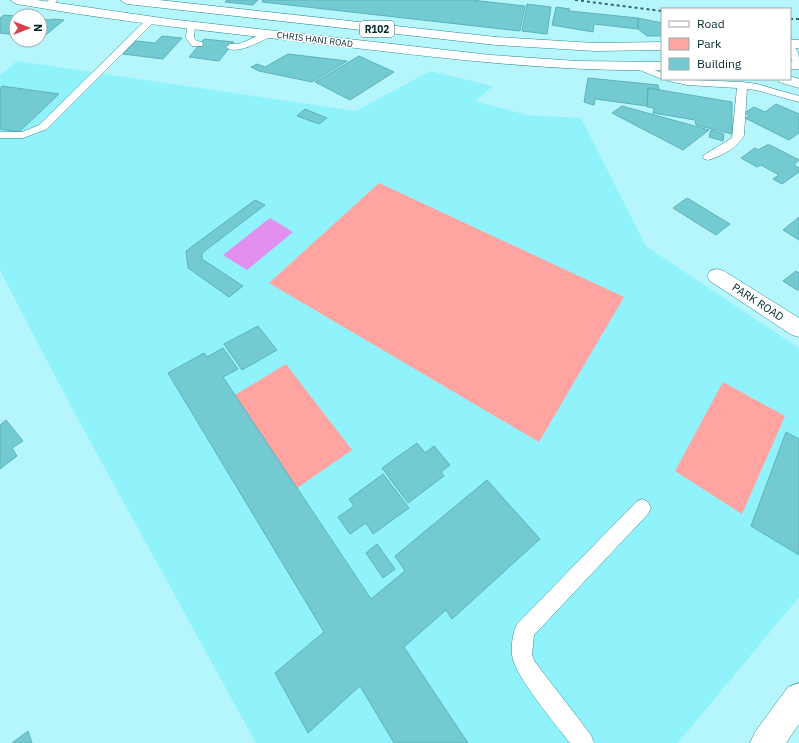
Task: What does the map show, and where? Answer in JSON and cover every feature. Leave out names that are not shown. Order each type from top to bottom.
[{"type":"main road","name":"CHRIS HANI ROAD","points":[[17,0],[51,3],[151,20],[459,56],[538,63],[640,67],[661,66]]},
{"type":"main road","name":"CHRIS HANI ROAD","points":[[127,0],[496,41],[595,47],[661,46]]},
{"type":"main road","points":[[791,50],[799,60]]},
{"type":"main road","points":[[787,80],[799,84]]},
{"type":"main road","name":"PARK ROAD","points":[[717,276],[799,329]]},
{"type":"main road","points":[[766,743],[799,698]]},
{"type":"lane","points":[[0,135],[23,136],[43,127],[151,20]]},
{"type":"lane","points":[[191,25],[190,38],[196,44],[199,44]]},
{"type":"lane","points":[[230,47],[240,47],[269,34]]},
{"type":"lane","points":[[640,67],[661,76]]},
{"type":"lane","points":[[677,80],[757,87],[799,99]]},
{"type":"lane","points":[[708,158],[737,140],[739,135],[742,85]]},
{"type":"lane","points":[[583,743],[528,669],[522,655],[524,631],[642,508]]},
{"type":"shaded area","points":[[17,61],[356,111],[430,71],[493,86],[475,101],[527,115],[581,118],[646,246],[799,348],[799,597],[678,743],[256,743],[74,412],[0,271],[0,75]]},
{"type":"shaded area","points":[[270,218],[293,232],[247,270],[223,255]]},
{"type":"green space","points":[[379,183],[624,297],[539,442],[269,283]]},
{"type":"green space","points":[[286,364],[352,450],[297,488],[235,395]]},
{"type":"green space","points":[[723,382],[785,416],[742,514],[675,471]]},
{"type":"building","points":[[227,0],[258,0],[253,5],[225,2]]},
{"type":"building","points":[[263,0],[471,0],[525,6],[520,31],[262,2]]},
{"type":"building","points":[[527,4],[551,7],[547,34],[522,31]]},
{"type":"building","points":[[556,7],[570,9],[569,11],[638,18],[638,29],[594,24],[593,32],[552,25]]},
{"type":"building","points":[[4,15],[8,15],[8,34],[0,33],[0,18]]},
{"type":"building","points":[[638,18],[661,23],[661,36],[647,36],[638,29]]},
{"type":"building","points":[[48,20],[64,20],[48,33]]},
{"type":"building","points":[[162,36],[182,38],[163,59],[123,54],[136,41],[155,43]]},
{"type":"building","points":[[204,39],[234,42],[219,61],[189,57]]},
{"type":"building","points":[[288,54],[347,61],[312,82],[259,71],[251,67],[257,64],[265,67]]},
{"type":"building","points":[[359,56],[394,72],[350,100],[315,82]]},
{"type":"building","points":[[588,78],[658,85],[659,90],[648,88],[647,106],[595,99],[594,105],[584,102]]},
{"type":"building","points":[[2,86],[59,94],[19,132],[0,129],[0,89]]},
{"type":"building","points":[[648,88],[732,102],[732,134],[696,125],[695,120],[653,113],[654,108],[647,107]]},
{"type":"building","points":[[776,104],[799,114],[799,133],[789,140],[745,118],[750,116],[744,113],[754,107],[765,112]]},
{"type":"building","points":[[622,106],[709,130],[683,150],[612,113]]},
{"type":"building","points":[[305,109],[327,118],[319,124],[297,116]]},
{"type":"building","points":[[711,130],[724,134],[723,141],[709,137]]},
{"type":"building","points":[[770,145],[799,160],[794,165],[799,168],[799,172],[782,184],[773,179],[779,175],[761,165],[757,167],[741,158],[755,148],[758,150]]},
{"type":"building","points":[[687,198],[730,224],[716,235],[673,208]]},
{"type":"building","points":[[255,200],[265,205],[202,253],[202,259],[243,286],[229,297],[188,268],[186,251]]},
{"type":"building","points":[[799,217],[799,240],[783,230]]},
{"type":"building","points":[[796,271],[799,273],[799,289],[797,290],[783,281]]},
{"type":"building","points":[[258,326],[277,350],[242,370],[224,344]]},
{"type":"building","points":[[223,348],[238,369],[223,377],[371,599],[405,571],[395,556],[487,480],[540,539],[452,619],[446,610],[404,647],[468,743],[394,743],[360,686],[308,733],[275,673],[324,632],[168,373],[204,353],[207,357]]},
{"type":"building","points":[[6,420],[23,441],[12,448],[17,456],[0,469],[0,425]]},
{"type":"building","points":[[786,432],[799,439],[799,555],[751,526]]},
{"type":"building","points":[[417,443],[425,453],[434,446],[450,465],[441,472],[444,476],[408,503],[382,468]]},
{"type":"building","points":[[383,474],[409,508],[373,534],[366,523],[350,534],[338,517],[354,506],[349,499]]},
{"type":"building","points":[[377,544],[395,569],[383,578],[366,553]]},
{"type":"building","points":[[28,731],[32,743],[12,743]]},
{"type":"railway","points":[[575,0],[661,11]]},
{"type":"railway","points":[[791,19],[799,19]]}]
